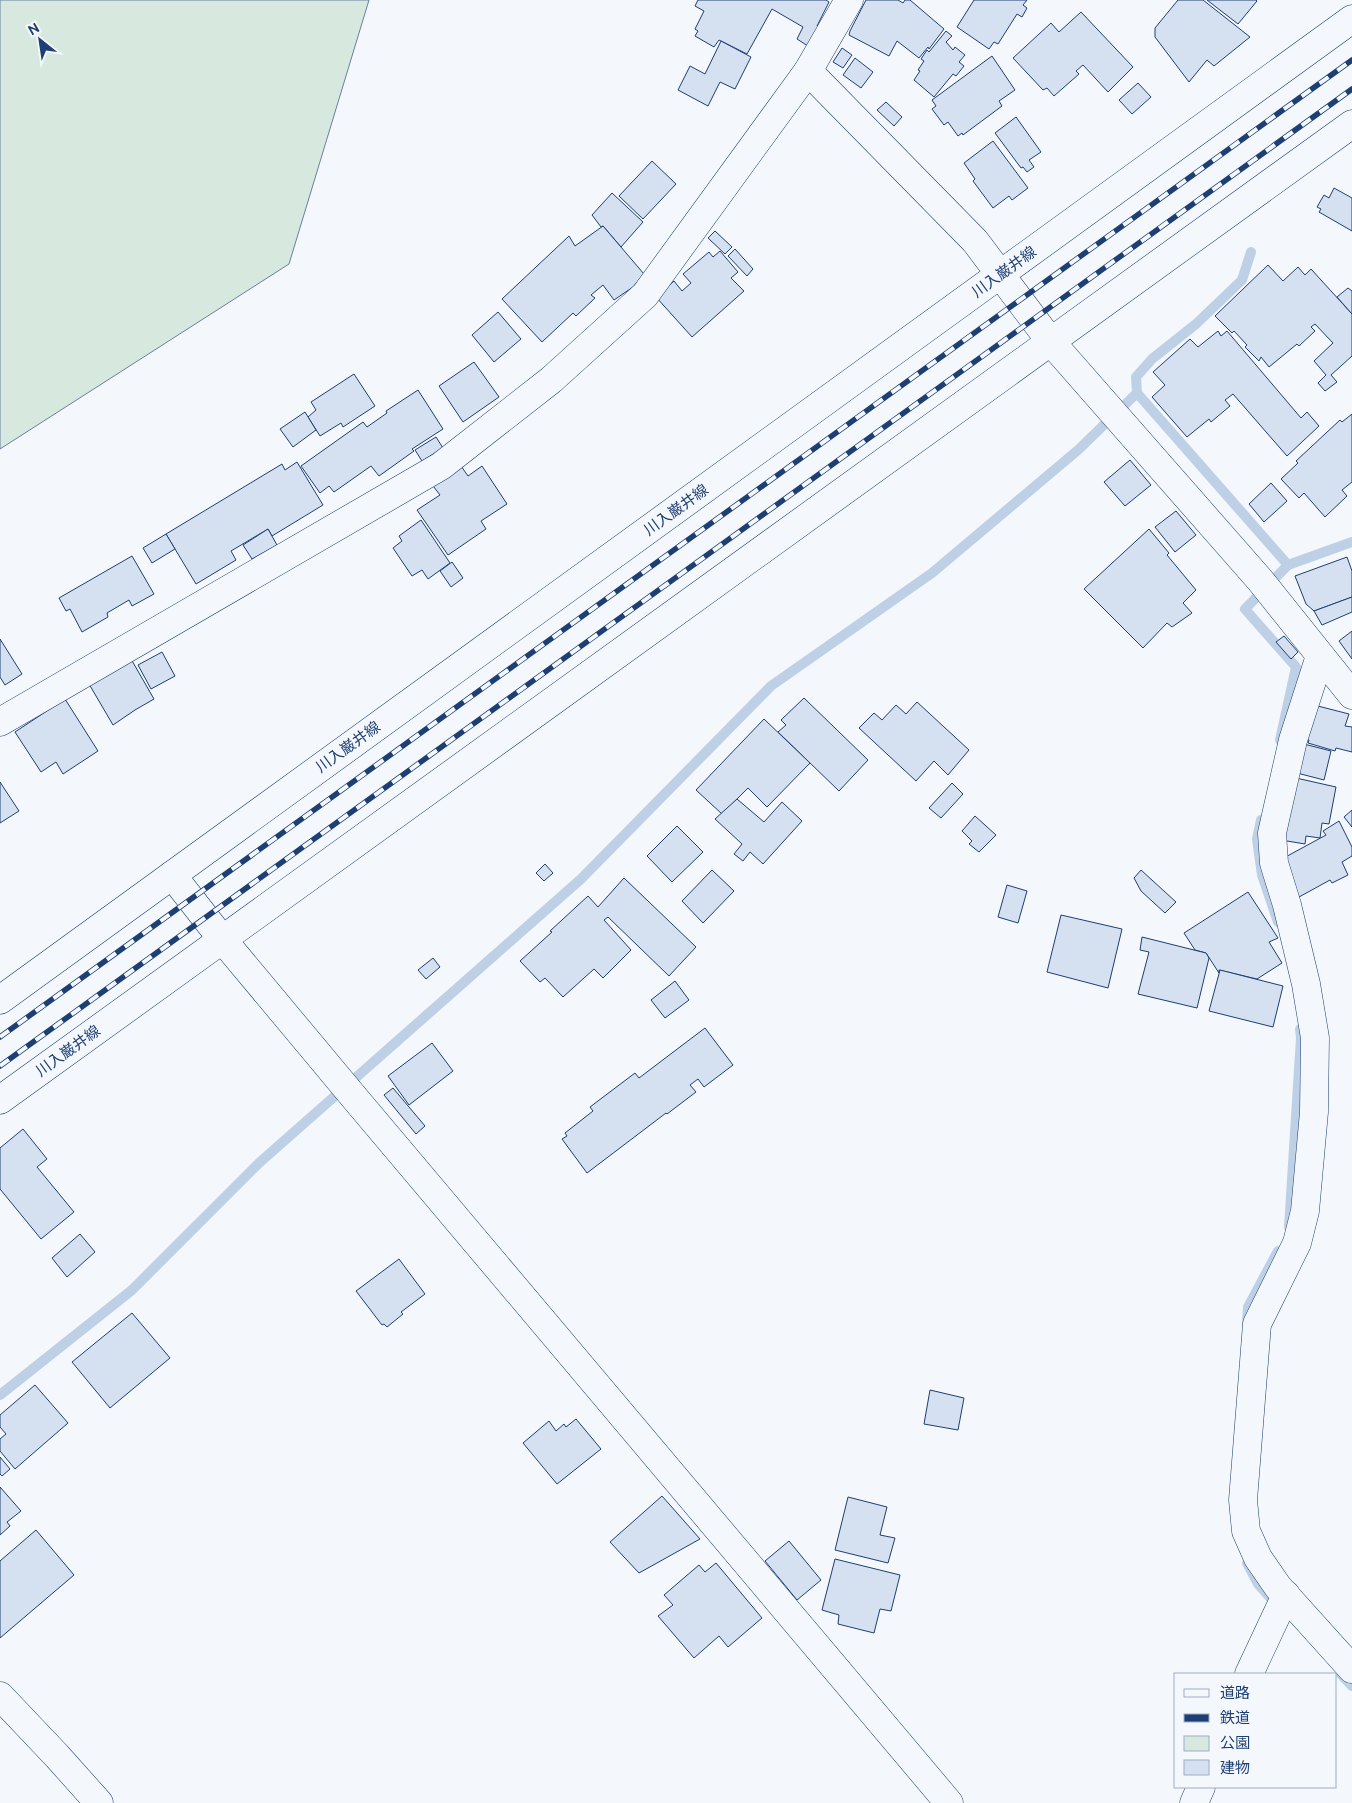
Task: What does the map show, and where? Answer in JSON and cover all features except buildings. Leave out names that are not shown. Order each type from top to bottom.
[{"type":"street","points":[[0,722],[441,466],[551,380],[645,295],[808,71],[849,0]]},
{"type":"street","name":"川入巌井線","points":[[0,1000],[1352,19]]},
{"type":"street","points":[[808,71],[975,241],[1051,342],[1265,586],[1352,695]]},
{"type":"street","name":"川入巌井線","points":[[0,1100],[1352,124]]},
{"type":"street","points":[[1320,656],[1293,740],[1272,833],[1274,863],[1287,905],[1306,984],[1316,1038],[1312,1132],[1305,1211],[1297,1244],[1257,1324],[1243,1500],[1246,1531],[1281,1604],[1352,1669]]},
{"type":"street","points":[[172,875],[222,939],[345,1087],[948,1803]]},
{"type":"street","points":[[1249,1673],[1281,1604]]},
{"type":"street","points":[[0,1696],[99,1803]]},
{"type":"street","points":[[1194,1803],[1201,1788]]},
{"type":"green space","points":[[0,0],[369,0],[289,264],[0,449]]},
{"type":"waterway","points":[[1251,252],[1242,280],[1196,324],[1152,359],[1136,377],[1137,393],[1288,565],[1245,609],[1296,667],[1280,740]]},
{"type":"waterway","points":[[0,1395],[132,1290],[259,1163],[581,879],[771,686],[932,573],[1078,450],[1137,393]]},
{"type":"waterway","points":[[1288,565],[1352,542]]},
{"type":"waterway","points":[[1261,820],[1257,839],[1262,875],[1278,922]]},
{"type":"waterway","points":[[1289,1227],[1300,1029]]},
{"type":"waterway","points":[[1247,1324],[1248,1307],[1278,1251]]},
{"type":"waterway","points":[[1247,1563],[1258,1584],[1274,1602]]},
{"type":"waterway","points":[[1340,1673],[1352,1686]]},
{"type":"railway","points":[[0,1037],[1352,60]]},
{"type":"railway","points":[[0,1066],[1352,89]]}]
